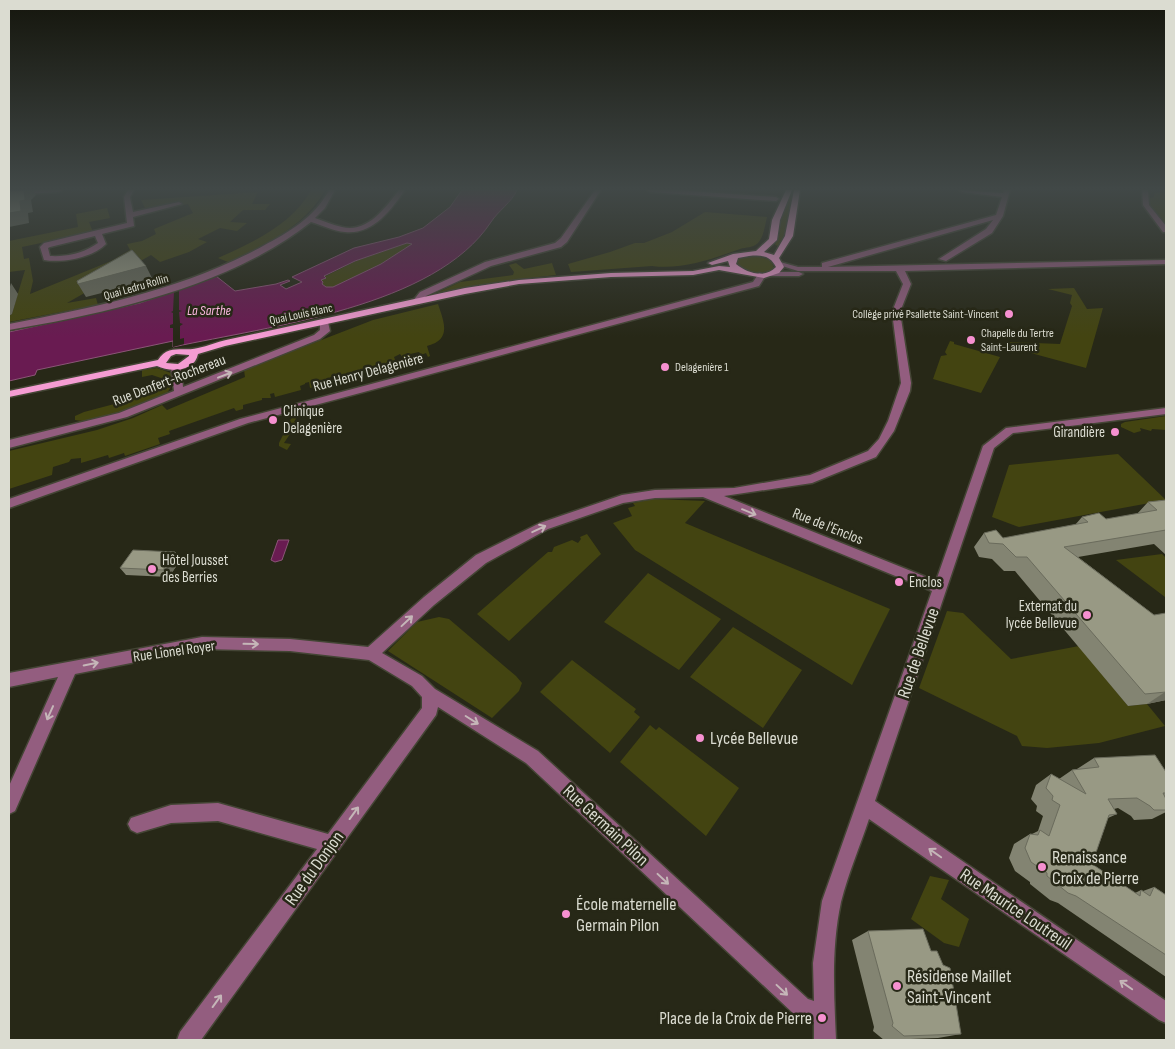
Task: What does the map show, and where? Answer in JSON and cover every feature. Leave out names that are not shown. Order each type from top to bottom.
[{"type":"main road","points":[[758,253],[773,239]]},
{"type":"main road","points":[[663,273],[693,273],[727,268],[748,274],[767,275],[779,270],[778,262],[788,239]]},
{"type":"main road","points":[[663,273],[710,264],[745,253],[758,253],[778,262]]},
{"type":"main road","points":[[736,256],[732,263],[739,271]]},
{"type":"main road","name":"Quai Louis Blanc","points":[[9,394],[161,362],[163,358],[174,352],[186,350],[193,352],[216,345],[416,302],[519,282],[663,273]]},
{"type":"main road","name":"Quai Louis Blanc","points":[[176,367],[191,360],[194,356],[193,352]]},
{"type":"main road","points":[[161,362],[164,366],[176,367]]},
{"type":"street","points":[[73,239],[44,247],[47,258],[56,259],[96,249],[102,244],[100,239]]},
{"type":"street","name":"Quai Ledru Rollin","points":[[9,327],[102,309],[160,293],[208,276],[264,250],[280,239]]},
{"type":"street","points":[[416,302],[420,296],[488,264],[558,245],[565,239]]},
{"type":"street","points":[[825,271],[823,266],[828,263],[915,239]]},
{"type":"street","points":[[943,259],[977,239]]},
{"type":"street","points":[[778,262],[798,269],[867,272],[881,269],[1166,262]]},
{"type":"street","points":[[371,654],[429,601],[482,559],[544,526],[622,499],[654,494],[703,494],[740,491],[812,479],[872,454],[879,448],[905,393],[906,383],[896,312],[907,284],[904,275],[899,269]]},
{"type":"street","points":[[767,275],[825,271]]},
{"type":"street","points":[[742,287],[750,281],[751,276],[748,274]]},
{"type":"street","name":"Rue Henry Delagenière","points":[[9,504],[244,421],[756,284],[767,275]]},
{"type":"street","name":"Rue Denfert-Rochereau","points":[[9,444],[123,415],[317,337],[325,331],[324,322]]},
{"type":"street","points":[[176,367],[180,392]]},
{"type":"street","name":"Rue de Bellevue","points":[[826,1040],[822,964],[832,901],[989,446],[1010,430],[1166,411]]},
{"type":"street","name":"Rue de l'Enclos","points":[[703,494],[940,588]]},
{"type":"street","name":"Rue Lionel Royer","points":[[9,680],[202,643],[290,645],[348,654],[371,654]]},
{"type":"street","name":"Rue Germain Pilon","points":[[371,654],[417,681],[430,694],[532,756],[802,1008],[825,1015]]},
{"type":"street","points":[[9,805],[70,668]]},
{"type":"street","name":"Rue du Donjon","points":[[188,1040],[430,710],[430,694]]},
{"type":"street","name":"Rue Maurice Loutreuil","points":[[866,805],[1166,1013]]},
{"type":"street","points":[[137,824],[171,814],[218,812],[331,844]]},
{"type":"shaded area","points":[[19,239],[60,239],[22,247],[24,259],[29,258],[33,281],[30,294],[111,261],[130,250],[127,244],[146,239],[198,239],[207,242],[189,252],[160,262],[151,255],[67,303],[96,298],[98,305],[9,322],[9,316],[12,314],[17,296],[12,295],[18,293],[25,270],[9,272],[9,241]]},
{"type":"shaded area","points":[[258,239],[273,239],[228,262],[218,258],[245,246]]},
{"type":"shaded area","points":[[654,239],[761,239],[752,247],[686,265],[571,272],[568,264],[635,243],[644,243]]},
{"type":"shaded area","points":[[777,239],[782,239],[779,246],[775,245]]},
{"type":"shaded area","points":[[407,243],[413,244],[381,264],[333,287],[326,287],[321,283],[324,277],[356,261]]},
{"type":"shaded area","points":[[753,255],[771,260],[774,268],[756,273],[738,266],[737,261],[742,257]]},
{"type":"shaded area","points":[[516,263],[524,269],[552,263],[556,275],[503,281],[432,295],[460,282],[513,275],[514,272],[509,265]]},
{"type":"shaded area","points":[[1074,288],[1087,309],[1103,308],[1086,368],[1009,347],[1010,342],[1060,344],[1072,306],[1070,303],[1072,295],[1048,289]]},
{"type":"shaded area","points":[[438,304],[444,330],[440,339],[427,346],[430,356],[428,357],[426,353],[421,355],[419,352],[410,354],[412,360],[401,362],[400,360],[404,359],[400,354],[394,357],[397,365],[376,371],[374,366],[371,367],[373,371],[368,373],[366,369],[347,374],[348,378],[343,379],[341,374],[330,377],[331,380],[319,383],[319,386],[310,388],[309,382],[300,386],[301,390],[275,397],[274,393],[270,394],[271,398],[262,398],[262,400],[243,405],[243,409],[236,411],[234,408],[169,431],[170,434],[158,438],[160,444],[125,456],[124,453],[109,458],[108,455],[81,463],[81,458],[71,459],[69,462],[53,467],[52,475],[9,489],[9,451],[97,430],[133,418],[162,405],[167,410],[245,377],[244,370],[373,320]]},
{"type":"shaded area","points":[[950,341],[954,342],[954,344],[1000,357],[981,393],[933,379],[941,356],[947,355],[945,352]]},
{"type":"shaded area","points":[[157,368],[171,373],[173,384],[167,393],[145,404],[89,422],[75,420],[75,416],[84,412],[156,393],[161,387],[161,378],[152,375],[142,377],[142,370]]},
{"type":"shaded area","points":[[300,412],[294,422],[298,422],[284,443],[291,444],[287,450],[279,446],[279,443],[294,413]]},
{"type":"shaded area","points":[[1166,416],[1166,430],[1152,429],[1151,431],[1140,428],[1141,431],[1134,433],[1121,427],[1121,424],[1125,422]]},
{"type":"shaded area","points":[[1118,454],[1166,500],[1019,527],[992,517],[1009,465]]},
{"type":"shaded area","points":[[654,499],[705,501],[685,523],[890,609],[852,685],[635,550],[613,523],[632,516],[628,508],[635,506],[633,503]]},
{"type":"shaded area","points":[[587,534],[601,554],[509,641],[477,614],[548,552],[552,552],[554,547],[572,540],[578,543],[581,539],[580,537]]},
{"type":"shaded area","points":[[1162,554],[1166,558],[1165,597],[1116,560]]},
{"type":"shaded area","points":[[648,573],[721,619],[679,670],[604,622]]},
{"type":"shaded area","points":[[947,611],[963,613],[1011,659],[1079,646],[1128,706],[1147,704],[1165,726],[1099,743],[1047,748],[1022,746],[1017,736],[919,688]]},
{"type":"shaded area","points":[[439,617],[449,619],[522,683],[519,691],[492,718],[388,651],[417,622]]},
{"type":"shaded area","points":[[733,627],[802,670],[763,728],[690,677]]},
{"type":"shaded area","points":[[572,660],[636,709],[634,712],[640,717],[610,753],[540,692]]},
{"type":"shaded area","points":[[650,725],[656,730],[659,727],[739,788],[706,836],[620,762]]},
{"type":"shaded area","points":[[930,876],[949,880],[941,899],[969,919],[959,947],[944,943],[911,919]]},
{"type":"water","name":"La Sarthe","points":[[391,239],[476,239],[465,251],[431,274],[392,293],[348,308],[256,331],[173,347],[173,341],[37,370],[35,375],[9,381],[9,332],[140,303],[216,276],[235,291],[288,280],[290,281],[280,285],[286,289],[302,282],[292,277],[354,248]],"holes":[[[407,243],[412,244],[381,264],[333,287],[326,287],[322,284],[321,280],[326,278],[324,276],[355,261]]]},
{"type":"water","points":[[278,540],[289,540],[282,560],[275,562],[271,560]]},
{"type":"pier","points":[[179,290],[179,310],[182,311],[179,312],[180,323],[183,324],[180,326],[180,339],[184,338],[184,344],[173,347],[173,328],[170,328],[170,325],[173,324],[173,313],[171,312],[173,311],[174,292]]},
{"type":"building","points":[[132,250],[146,266],[78,284],[77,281]]},
{"type":"building","points":[[1166,500],[1166,530],[1064,547],[1154,615],[1166,613],[1166,692],[1145,694],[1027,557],[1016,557],[1003,544],[989,543],[984,533],[996,530],[1003,538],[1088,522],[1082,517],[1099,513],[1106,519],[1157,510],[1148,502]]},
{"type":"building","points":[[133,550],[175,552],[163,570],[120,568]]},
{"type":"building","name":"Renaissance Croix de Pierre","points":[[1155,755],[1166,772],[1166,793],[1163,793],[1166,799],[1166,810],[1154,810],[1137,798],[1108,799],[1117,814],[1109,815],[1092,864],[1140,896],[1141,890],[1150,896],[1154,887],[1166,895],[1166,955],[1076,896],[1068,893],[1047,876],[1047,873],[1031,862],[1025,848],[1030,834],[1038,835],[1040,830],[1049,836],[1060,805],[1052,800],[1053,796],[1046,788],[1051,774],[1086,794],[1072,770],[1099,767],[1094,758]]},
{"type":"building","points":[[923,929],[931,951],[937,951],[943,965],[950,968],[961,1034],[904,1036],[892,1026],[893,1023],[868,931]]},
{"type":"place","name":"Collège privé Psallette Saint-Vincent","points":[[1009,314]]},
{"type":"place","name":"Chapelle du Tertre Saint-Laurent","points":[[971,340]]},
{"type":"place","name":"Delagenière 1","points":[[665,367]]},
{"type":"place","name":"Clinique Delagenière","points":[[273,420]]},
{"type":"place","name":"Girandière","points":[[1115,432]]},
{"type":"place","name":"Hôtel Jousset des Berries","points":[[152,569]]},
{"type":"place","name":"Enclos","points":[[899,582]]},
{"type":"place","name":"Externat du lycée Bellevue","points":[[1087,615]]},
{"type":"place","name":"Lycée Bellevue","points":[[700,738]]},
{"type":"place","name":"Renaissance Croix de Pierre","points":[[1042,867]]},
{"type":"place","name":"École maternelle Germain Pilon","points":[[566,914]]},
{"type":"place","name":"Résidense Maillet Saint-Vincent","points":[[897,986]]},
{"type":"place","name":"Place de la Croix de Pierre","points":[[822,1018]]}]
